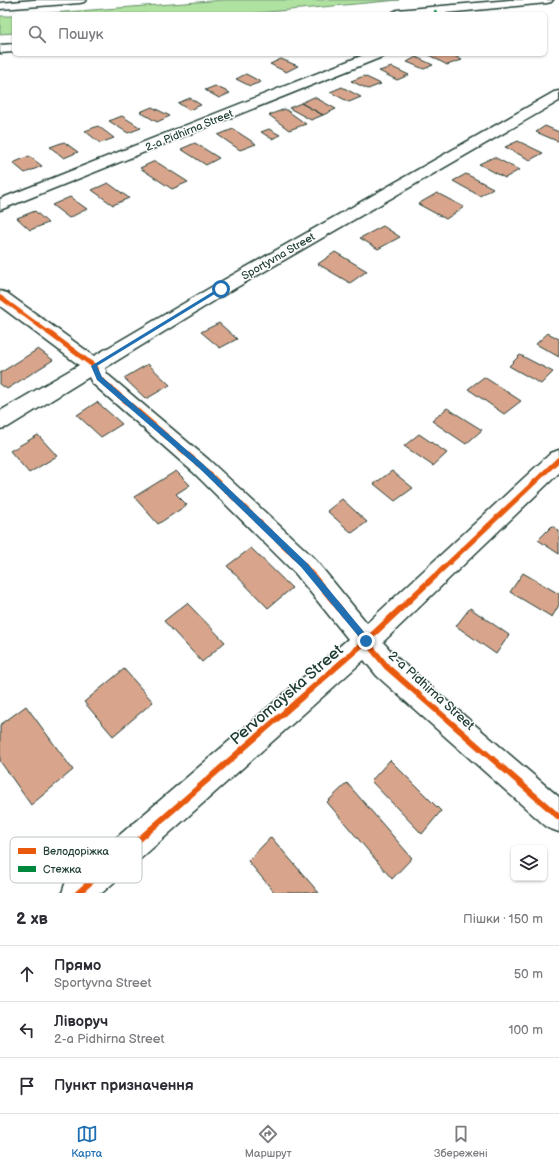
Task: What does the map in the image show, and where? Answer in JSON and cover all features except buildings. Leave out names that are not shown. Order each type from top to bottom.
[{"type":"street","points":[[0,6],[80,0]]},
{"type":"street","points":[[418,12],[547,0]]},
{"type":"street","points":[[0,49],[12,48]]},
{"type":"street","name":"2-a Pidhirna Street","points":[[0,205],[372,56]]},
{"type":"street","name":"Sportyvna Street","points":[[0,420],[94,366],[221,289],[559,95]]},
{"type":"street","name":"2-a Pidhirna Street","points":[[0,297],[94,366],[99,378],[201,466],[304,565],[387,667],[559,817]]},
{"type":"street","name":"Pervomayska Street","points":[[142,837],[366,641],[559,459]]},
{"type":"street","name":"Pervomayska Street","points":[[78,893],[89,883]]},
{"type":"green space","points":[[224,0],[399,0],[268,12],[65,12]]},
{"type":"green space","points":[[0,16],[12,16],[12,33],[0,34]]},
{"type":"cycle path","points":[[0,297],[94,366],[99,378],[201,466],[304,565],[387,667],[559,817]]},
{"type":"cycle path","points":[[142,837],[366,641],[559,459]]},
{"type":"cycle path","points":[[78,893],[89,883]]},
{"type":"route","points":[[221,289],[94,366],[99,378],[201,466],[304,565],[366,641]]}]
